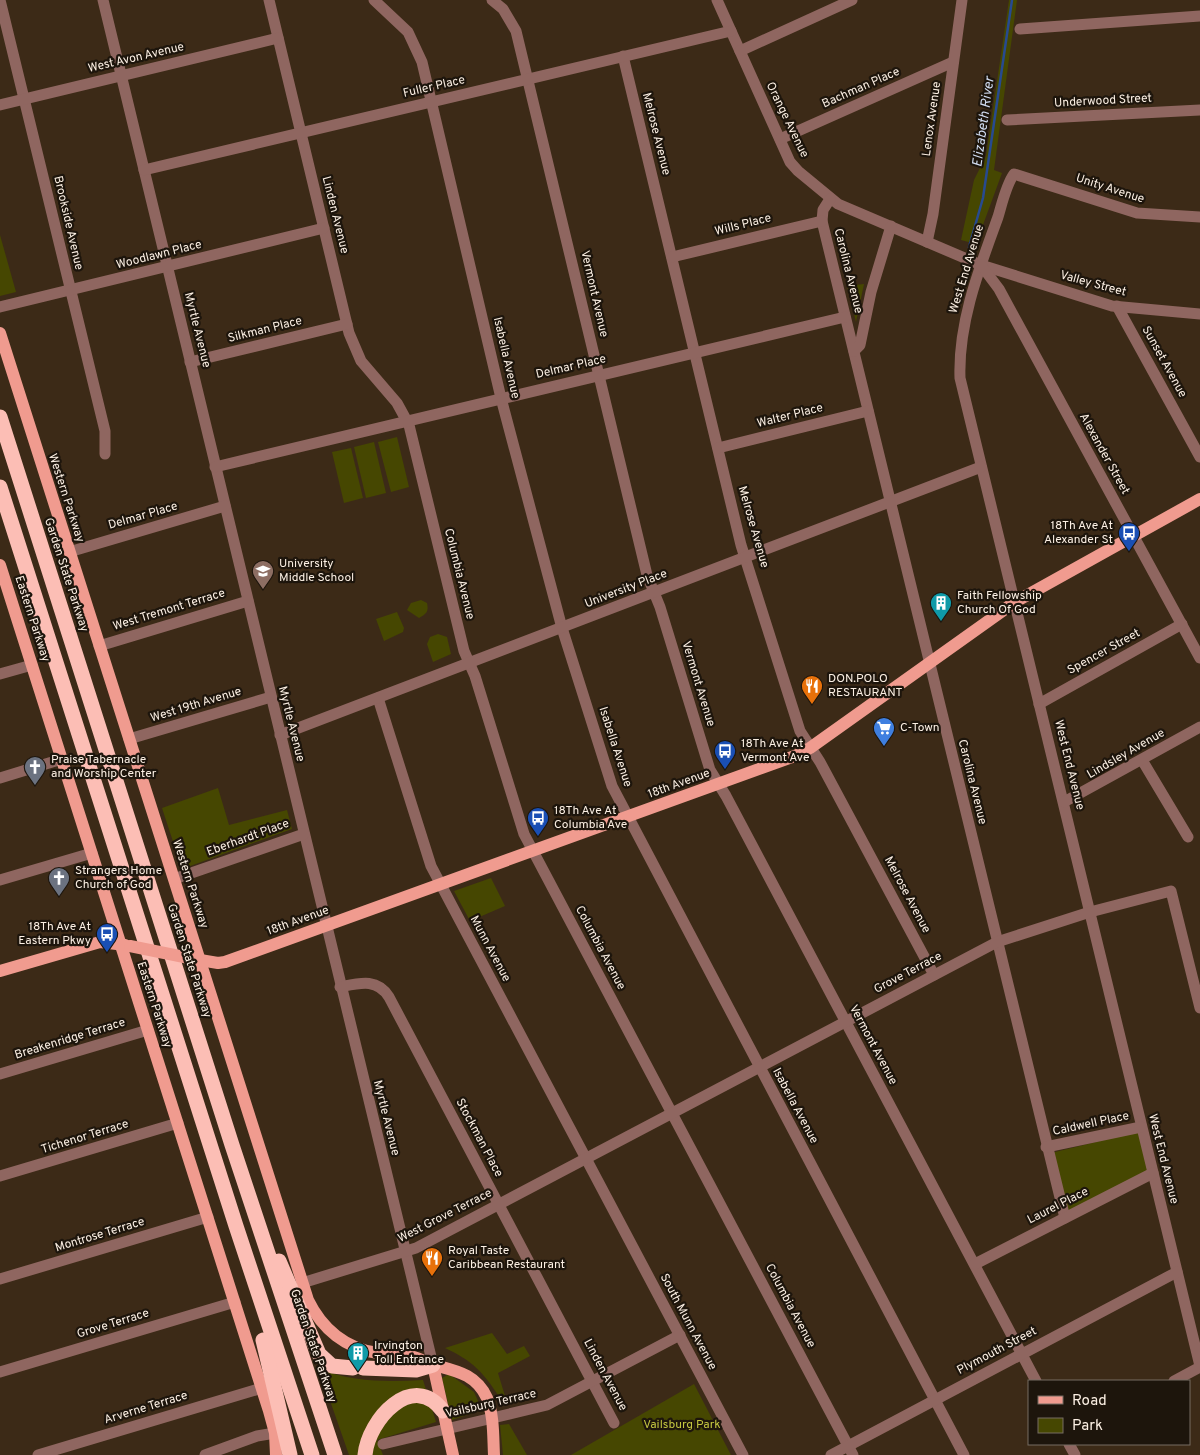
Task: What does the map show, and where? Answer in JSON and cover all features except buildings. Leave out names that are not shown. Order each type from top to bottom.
[{"type":"highway","name":"Garden State Parkway","points":[[0,417],[232,1145],[335,1455]]},
{"type":"highway","points":[[0,486],[236,1226],[312,1455]]},
{"type":"highway","points":[[232,1145],[314,1345],[329,1364],[337,1367],[416,1370],[433,1365]]},
{"type":"highway","points":[[236,1226],[290,1455]]},
{"type":"highway","points":[[365,1455],[368,1438],[374,1425],[387,1410],[402,1400],[416,1396],[426,1398],[438,1405],[443,1411]]},
{"type":"main road","name":"Western Parkway","points":[[0,333],[174,879],[194,959],[302,1283],[318,1317],[345,1342],[369,1352],[414,1357],[433,1365],[454,1369],[477,1383],[486,1398],[492,1418],[494,1455]]},
{"type":"main road","name":"18th Avenue","points":[[0,971],[100,942],[218,963],[225,962],[796,756],[810,748],[1015,602],[1200,498]]},
{"type":"main road","name":"Eastern Parkway","points":[[1,574],[92,853],[125,945],[148,1030],[262,1388],[274,1433],[276,1455]]},
{"type":"main road","name":"Myrtle Avenue","points":[[433,1365],[453,1455]]},
{"type":"street","name":"Brookside Avenue","points":[[0,0],[105,432],[105,454]]},
{"type":"street","name":"Myrtle Avenue","points":[[103,0],[404,1252],[433,1365]]},
{"type":"street","name":"Linden Avenue","points":[[269,0],[347,324],[361,361],[397,403],[407,421]]},
{"type":"street","name":"Isabella Avenue","points":[[374,0],[403,27],[414,41],[422,62],[502,398],[562,628],[612,786],[964,1455]]},
{"type":"street","name":"Vermont Avenue","points":[[492,0],[503,9],[516,30],[647,575],[707,763],[1035,1380]]},
{"type":"street","name":"Orange Avenue","points":[[717,0],[794,167],[830,199],[981,265]]},
{"type":"street","points":[[740,51],[852,0]]},
{"type":"street","name":"Lenox Avenue","points":[[926,242],[933,214],[962,0]]},
{"type":"street","points":[[1020,29],[1200,16]]},
{"type":"street","name":"Fuller Place","points":[[144,170],[731,31]]},
{"type":"street","name":"West Avon Avenue","points":[[0,105],[278,38]]},
{"type":"street","name":"Melrose Avenue","points":[[623,56],[745,558],[800,731],[820,762],[934,975]]},
{"type":"street","name":"Bachman Place","points":[[780,139],[953,62]]},
{"type":"street","name":"Underwood Street","points":[[1007,120],[1200,110]]},
{"type":"street","name":"Unity Avenue","points":[[1014,174],[1137,213],[1200,218]]},
{"type":"street","name":"West End Avenue","points":[[1014,174],[981,265],[966,315],[959,359],[960,378],[1200,1367]]},
{"type":"street","name":"Carolina Avenue","points":[[830,199],[823,210],[822,220],[1064,1218]]},
{"type":"street","name":"Wills Place","points":[[672,256],[822,220]]},
{"type":"street","name":"Carolina Avenue","points":[[854,351],[860,347],[871,292],[891,226]]},
{"type":"street","name":"Woodlawn Place","points":[[0,307],[324,228]]},
{"type":"street","name":"Valley Street","points":[[981,265],[1117,306],[1200,314]]},
{"type":"street","name":"Alexander Street","points":[[981,265],[999,289],[1200,658]]},
{"type":"street","name":"Sunset Avenue","points":[[1117,306],[1200,457]]},
{"type":"street","name":"Delmar Place","points":[[215,467],[845,317]]},
{"type":"street","name":"Silkman Place","points":[[190,362],[347,324]]},
{"type":"street","name":"Walter Place","points":[[718,448],[868,411]]},
{"type":"street","name":"Columbia Avenue","points":[[407,421],[464,651],[476,676],[523,830],[851,1450]]},
{"type":"street","name":"University Place","points":[[280,735],[981,468]]},
{"type":"street","name":"Delmar Place","points":[[69,552],[225,506]]},
{"type":"street","name":"West Tremont Terrace","points":[[99,646],[248,601]]},
{"type":"street","name":"Spencer Street","points":[[1039,704],[1182,624]]},
{"type":"street","points":[[0,674],[32,665]]},
{"type":"street","name":"West 19th Avenue","points":[[129,739],[271,697]]},
{"type":"street","name":"Munn Avenue","points":[[378,698],[429,861],[609,1201]]},
{"type":"street","name":"Lindsley Avenue","points":[[1064,802],[1200,728]]},
{"type":"street","points":[[0,778],[62,759]]},
{"type":"street","points":[[1142,760],[1188,837]]},
{"type":"street","name":"Eberhardt Place","points":[[174,879],[304,834]]},
{"type":"street","points":[[0,880],[92,853]]},
{"type":"street","name":"Grove Terrace","points":[[645,1128],[997,942],[1090,912],[1171,890],[1200,1008]]},
{"type":"street","name":"Stockman Place","points":[[340,987],[366,982],[377,984],[383,989],[570,1339]]},
{"type":"street","name":"Breakenridge Terrace","points":[[0,1074],[148,1030]]},
{"type":"street","name":"Tichenor Terrace","points":[[0,1176],[178,1123]]},
{"type":"street","name":"Caldwell Place","points":[[1046,1147],[1141,1127]]},
{"type":"street","name":"West Grove Terrace","points":[[302,1283],[404,1252],[645,1128]]},
{"type":"street","name":"Laurel Place","points":[[975,1264],[1153,1173]]},
{"type":"street","name":"South Munn Avenue","points":[[609,1201],[742,1455]]},
{"type":"street","name":"Montrose Terrace","points":[[0,1279],[208,1217]]},
{"type":"street","name":"Plymouth Street","points":[[831,1455],[851,1450],[935,1400],[1177,1272]]},
{"type":"street","name":"Grove Terrace","points":[[0,1372],[234,1302]]},
{"type":"street","name":"Vailsburg Terrace","points":[[383,1444],[547,1405],[680,1335]]},
{"type":"street","name":"Linden Avenue","points":[[570,1339],[614,1424]]},
{"type":"street","points":[[1176,1380],[1200,1367]]},
{"type":"street","name":"Arverne Terrace","points":[[38,1455],[262,1388]]},
{"type":"street","points":[[205,1455],[257,1436],[274,1433]]},
{"type":"green space","points":[[1009,0],[1017,0],[994,170],[1002,173],[976,244],[961,240],[974,180],[986,156]]},
{"type":"green space","points":[[0,235],[16,292],[0,296]]},
{"type":"green space","points":[[864,284],[856,322],[847,286]]},
{"type":"green space","points":[[397,437],[409,487],[391,492],[378,442]]},
{"type":"green space","points":[[374,442],[386,493],[366,498],[354,447]]},
{"type":"green space","points":[[351,448],[363,498],[344,503],[332,452]]},
{"type":"green space","points":[[421,600],[427,603],[428,609],[419,618],[407,610],[411,603]]},
{"type":"green space","points":[[397,612],[404,628],[403,632],[384,641],[376,619]]},
{"type":"green space","points":[[438,634],[447,637],[451,654],[433,662],[427,644],[430,637]]},
{"type":"green space","points":[[218,788],[229,825],[287,810],[292,829],[182,869],[162,808]]},
{"type":"green space","points":[[491,878],[505,906],[470,921],[454,891]]},
{"type":"green space","points":[[1141,1131],[1151,1172],[1066,1215],[1051,1153]]},
{"type":"green space","points":[[492,1333],[507,1354],[524,1346],[530,1356],[498,1373],[505,1396],[500,1398],[477,1368],[445,1348]]},
{"type":"green space","points":[[319,1369],[357,1379],[423,1380],[436,1422],[377,1440],[383,1455],[349,1455]]},
{"type":"green space","points":[[449,1374],[474,1392],[482,1410],[452,1420],[442,1378]]},
{"type":"green space","name":"Vailsburg Park","points":[[694,1384],[731,1455],[571,1455]]},
{"type":"green space","points":[[509,1424],[527,1455],[503,1455],[500,1425]]},
{"type":"waterway","name":"Elizabeth River","points":[[969,247],[983,198],[1012,0]]},
{"type":"place","name":"18Th Ave At Alexander St","points":[[1129,552]]},
{"type":"place","name":"University Middle School","points":[[263,590]]},
{"type":"place","name":"Faith Fellowship Church Of God","points":[[941,622]]},
{"type":"place","name":"DON.POLO RESTAURANT","points":[[812,705]]},
{"type":"place","name":"C-Town","points":[[884,747]]},
{"type":"place","name":"18Th Ave At Vermont Ave","points":[[725,770]]},
{"type":"place","name":"Praise Tabernacle and Worship Center","points":[[35,786]]},
{"type":"place","name":"18Th Ave At Columbia Ave","points":[[538,837]]},
{"type":"place","name":"Strangers Home Church of God","points":[[59,897]]},
{"type":"place","name":"18Th Ave At Eastern Pkwy","points":[[107,953]]},
{"type":"place","name":"Royal Taste Caribbean Restaurant","points":[[432,1277]]},
{"type":"place","name":"Irvington Toll Entrance","points":[[358,1372]]}]
